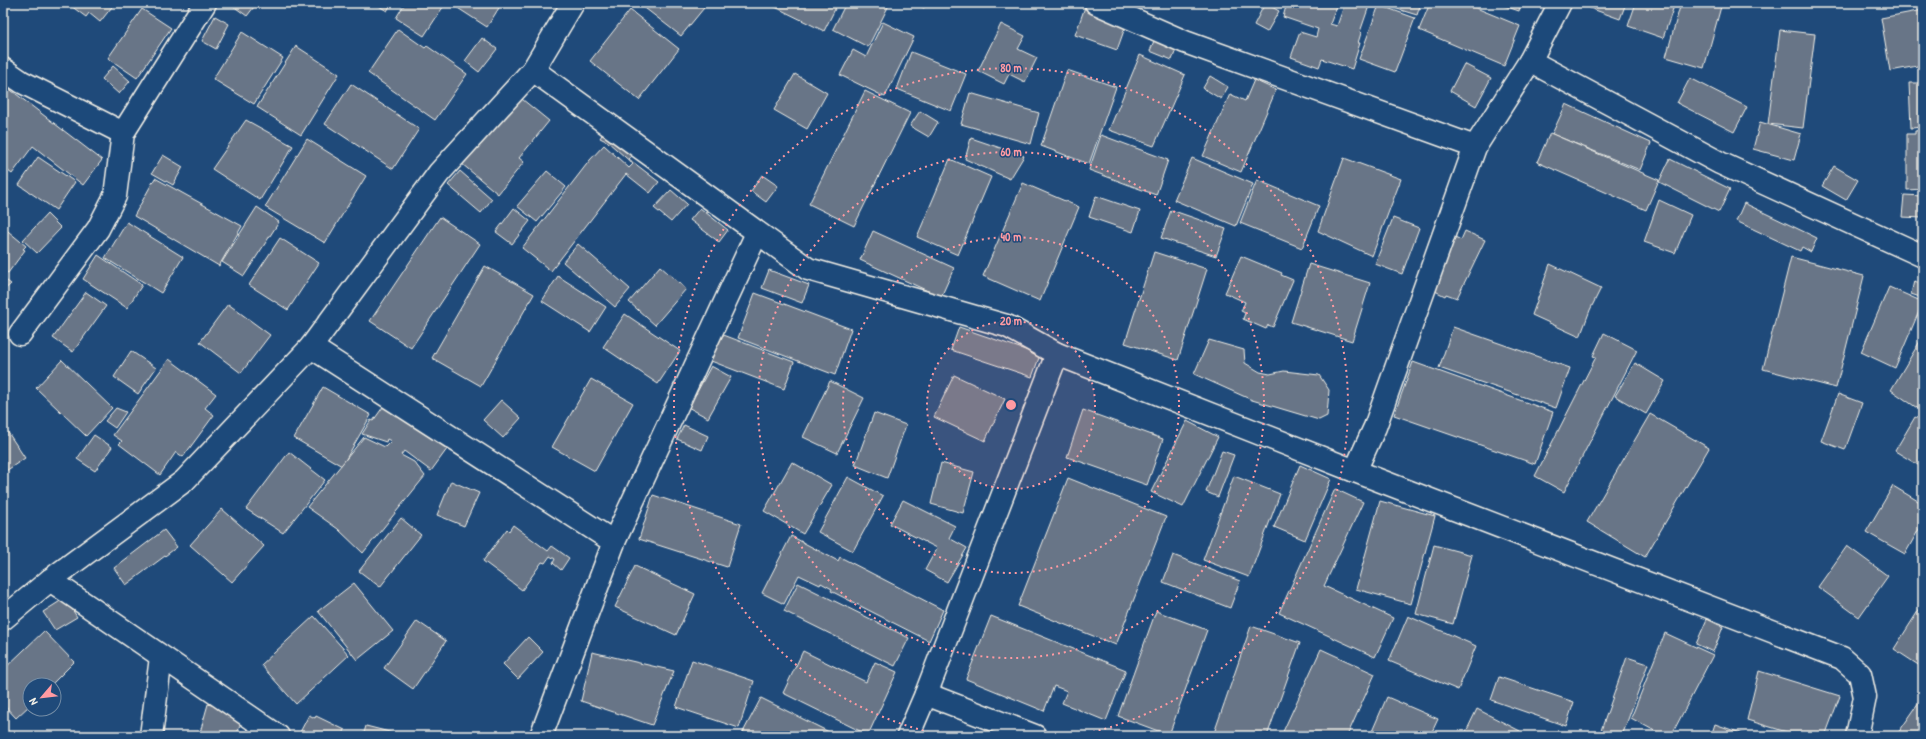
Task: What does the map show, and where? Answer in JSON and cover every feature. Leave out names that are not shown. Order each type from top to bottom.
[{"type":"street","points":[[20,334],[98,229],[115,196],[123,133],[205,3]]},
{"type":"street","points":[[3,619],[50,580],[184,482],[312,347],[439,173],[533,70],[573,3]]},
{"type":"street","points":[[1096,3],[1185,42],[1475,147]]},
{"type":"street","points":[[1355,471],[1375,427],[1475,147],[1530,61],[1560,3]]},
{"type":"street","points":[[1530,61],[1720,163],[1923,256]]},
{"type":"street","points":[[3,69],[22,82],[123,133]]},
{"type":"street","points":[[533,70],[808,269],[1007,326],[1057,354],[1355,471],[1842,658],[1860,674],[1865,697],[1857,736]]},
{"type":"street","points":[[541,736],[614,542],[757,233]]},
{"type":"street","points":[[312,347],[614,542]]},
{"type":"street","points":[[908,736],[926,694],[1057,354]]},
{"type":"street","points":[[50,580],[278,736]]},
{"type":"street","points":[[152,736],[161,657]]},
{"type":"street","points":[[926,694],[1036,736]]},
{"type":"building","points":[[67,3],[115,3],[100,22],[89,13],[86,17]]},
{"type":"building","points":[[229,3],[257,3],[247,16]]},
{"type":"building","points":[[374,3],[392,3],[387,11]]},
{"type":"building","points":[[405,3],[437,3],[443,7],[424,36],[396,18]]},
{"type":"building","points":[[450,3],[502,3],[487,27]]},
{"type":"building","points":[[642,3],[708,3],[681,36],[641,5]]},
{"type":"building","points":[[767,3],[838,3],[824,31]]},
{"type":"building","points":[[846,3],[890,3],[868,47],[833,29]]},
{"type":"building","points":[[914,3],[927,3],[924,8]]},
{"type":"building","points":[[1265,3],[1279,11],[1267,32],[1254,25]]},
{"type":"building","points":[[1287,3],[1338,3],[1330,24],[1337,26],[1345,3],[1370,3],[1360,32],[1358,43],[1360,43],[1352,69],[1322,59],[1319,67],[1291,57],[1300,32],[1316,37],[1318,29],[1283,17]]},
{"type":"building","points":[[1385,3],[1421,3],[1417,15],[1384,5]]},
{"type":"building","points":[[1430,3],[1464,3],[1520,26],[1504,66],[1419,30]]},
{"type":"building","points":[[1496,3],[1521,3],[1519,11]]},
{"type":"building","points":[[1585,3],[1626,3],[1620,19],[1584,6]]},
{"type":"building","points":[[1636,3],[1675,3],[1663,38],[1628,26]]},
{"type":"building","points":[[1681,3],[1722,3],[1704,68],[1666,57]]},
{"type":"building","points":[[1379,5],[1415,18],[1395,72],[1359,59]]},
{"type":"building","points":[[1085,7],[1127,22],[1117,50],[1075,35]]},
{"type":"building","points":[[142,9],[171,28],[137,78],[108,58]]},
{"type":"building","points":[[630,10],[679,49],[639,100],[590,61]]},
{"type":"building","points":[[1923,10],[1923,65],[1890,71],[1881,18]]},
{"type":"building","points":[[215,16],[229,24],[216,49],[202,41]]},
{"type":"building","points":[[883,22],[914,37],[885,97],[840,75],[853,50],[866,57]]},
{"type":"building","points":[[1001,24],[1025,36],[1018,49],[1037,58],[1025,82],[1009,74],[1004,84],[978,71]]},
{"type":"building","points":[[398,29],[425,48],[427,46],[467,74],[435,120],[368,73]]},
{"type":"building","points":[[1780,30],[1815,34],[1803,128],[1768,124]]},
{"type":"building","points":[[242,32],[283,58],[254,104],[213,79]]},
{"type":"building","points":[[1157,33],[1179,42],[1172,60],[1150,51]]},
{"type":"building","points":[[482,38],[497,49],[479,72],[465,61]]},
{"type":"building","points":[[296,46],[339,74],[301,135],[257,107]]},
{"type":"building","points":[[911,52],[966,74],[951,111],[897,89]]},
{"type":"building","points":[[1140,55],[1185,75],[1154,146],[1109,130]]},
{"type":"building","points":[[1464,64],[1491,78],[1476,106],[1450,91]]},
{"type":"building","points":[[113,66],[130,81],[119,94],[102,79]]},
{"type":"building","points":[[1067,70],[1116,87],[1089,164],[1041,146]]},
{"type":"building","points":[[795,74],[827,93],[807,129],[774,110]]},
{"type":"building","points":[[1210,76],[1228,87],[1221,99],[1203,88]]},
{"type":"building","points":[[1690,78],[1747,107],[1734,132],[1677,103]]},
{"type":"building","points":[[1254,80],[1276,90],[1241,172],[1203,156],[1230,94],[1245,101]]},
{"type":"building","points":[[1909,83],[1923,83],[1923,127],[1911,128]]},
{"type":"building","points":[[3,84],[102,160],[83,185],[33,146],[12,174],[3,167]]},
{"type":"building","points":[[351,84],[419,129],[393,169],[325,124]]},
{"type":"building","points":[[865,91],[910,113],[854,226],[809,204]]},
{"type":"building","points":[[970,93],[1039,113],[1031,144],[961,124]]},
{"type":"building","points":[[517,95],[549,121],[519,158],[524,162],[498,194],[462,164]]},
{"type":"building","points":[[1566,104],[1651,143],[1640,170],[1552,134]]},
{"type":"building","points":[[920,111],[938,122],[929,137],[910,126]]},
{"type":"building","points":[[246,120],[293,146],[260,200],[212,169]]},
{"type":"building","points":[[1760,122],[1801,134],[1794,160],[1753,149]]},
{"type":"building","points":[[607,127],[636,150],[629,159],[659,182],[650,193],[626,174],[551,271],[522,248],[590,160],[604,145],[629,168],[633,164],[608,142],[600,138]]},
{"type":"building","points":[[1923,130],[1923,189],[1907,190],[1907,134],[1915,134],[1915,131]]},
{"type":"building","points":[[1550,133],[1659,180],[1646,210],[1537,162]]},
{"type":"building","points":[[1101,135],[1168,160],[1156,195],[1089,170]]},
{"type":"building","points":[[971,138],[1024,156],[1010,179],[965,159]]},
{"type":"building","points":[[307,139],[366,176],[325,243],[265,207]]},
{"type":"building","points":[[163,155],[183,167],[173,185],[152,173]]},
{"type":"building","points":[[38,157],[75,182],[56,210],[19,185]]},
{"type":"building","points":[[1192,158],[1253,184],[1236,226],[1174,200]]},
{"type":"building","points":[[1344,158],[1401,179],[1372,256],[1318,231]]},
{"type":"building","points":[[950,159],[991,177],[958,255],[917,237]]},
{"type":"building","points":[[1670,159],[1730,189],[1719,212],[1659,182]]},
{"type":"building","points":[[1834,166],[1858,180],[1846,200],[1822,186]]},
{"type":"building","points":[[460,171],[492,199],[481,213],[448,185]]},
{"type":"building","points":[[547,171],[566,187],[537,222],[517,206]]},
{"type":"building","points":[[762,175],[778,186],[766,202],[751,191]]},
{"type":"building","points":[[155,178],[242,226],[219,266],[134,216]]},
{"type":"building","points":[[1257,180],[1319,206],[1302,248],[1240,223]]},
{"type":"building","points":[[1023,183],[1079,207],[1040,301],[983,276]]},
{"type":"building","points":[[671,190],[687,204],[671,222],[654,208]]},
{"type":"building","points":[[1904,195],[1923,196],[1923,218],[1902,217]]},
{"type":"building","points":[[1096,196],[1140,211],[1133,232],[1089,217]]},
{"type":"building","points":[[1659,200],[1691,215],[1675,253],[1644,242]]},
{"type":"building","points":[[1744,203],[1817,238],[1811,252],[1802,247],[1800,251],[1736,221]]},
{"type":"building","points":[[257,207],[279,222],[244,276],[222,262]]},
{"type":"building","points":[[514,208],[530,221],[512,244],[496,232]]},
{"type":"building","points":[[700,208],[728,230],[719,242],[690,220]]},
{"type":"building","points":[[1171,210],[1226,229],[1216,256],[1161,238]]},
{"type":"building","points":[[47,214],[61,228],[37,253],[23,240]]},
{"type":"building","points":[[440,217],[480,244],[411,348],[370,321]]},
{"type":"building","points":[[1393,218],[1419,228],[1402,274],[1375,264]]},
{"type":"building","points":[[127,222],[183,257],[161,293],[105,258]]},
{"type":"building","points":[[3,227],[26,246],[23,249],[25,250],[8,273],[6,272],[4,275]]},
{"type":"building","points":[[873,231],[954,268],[941,297],[860,260]]},
{"type":"building","points":[[1465,231],[1485,240],[1457,298],[1446,294],[1445,296],[1429,288],[1453,236],[1461,240]]},
{"type":"building","points":[[280,238],[319,263],[288,310],[249,285]]},
{"type":"building","points":[[578,244],[630,289],[615,307],[563,262]]},
{"type":"building","points":[[1154,252],[1207,269],[1178,360],[1125,343]]},
{"type":"building","points":[[98,255],[142,285],[127,308],[83,279]]},
{"type":"building","points":[[1241,256],[1282,273],[1281,275],[1293,280],[1273,327],[1268,325],[1266,329],[1243,319],[1245,313],[1241,311],[1245,302],[1225,293]]},
{"type":"building","points":[[1791,257],[1864,276],[1836,388],[1763,369]]},
{"type":"building","points":[[1309,264],[1370,283],[1352,341],[1291,322]]},
{"type":"building","points":[[1550,264],[1601,288],[1590,310],[1580,337],[1532,315]]},
{"type":"building","points":[[485,266],[534,294],[481,386],[432,358]]},
{"type":"building","points":[[660,266],[686,289],[655,325],[629,302]]},
{"type":"building","points":[[769,270],[809,285],[802,303],[762,288]]},
{"type":"building","points":[[558,276],[606,307],[590,332],[542,301]]},
{"type":"building","points":[[3,278],[11,284],[3,291]]},
{"type":"building","points":[[1914,281],[1923,284],[1923,298],[1911,294]]},
{"type":"building","points":[[1889,287],[1923,302],[1895,368],[1861,352]]},
{"type":"building","points":[[86,292],[106,306],[73,352],[53,338]]},
{"type":"building","points":[[755,293],[851,329],[835,375],[738,338]]},
{"type":"building","points":[[228,304],[270,335],[241,373],[200,342]]},
{"type":"building","points":[[625,314],[680,351],[658,384],[603,347]]},
{"type":"building","points":[[959,327],[1040,355],[1032,377],[951,350]]},
{"type":"building","points":[[1453,327],[1570,368],[1556,408],[1439,368]]},
{"type":"building","points":[[1604,333],[1637,350],[1564,492],[1535,476],[1596,357],[1593,356]]},
{"type":"building","points":[[721,334],[794,362],[784,389],[711,361]]},
{"type":"building","points":[[1923,336],[1923,412],[1891,390]]},
{"type":"building","points":[[1209,340],[1244,350],[1245,363],[1260,372],[1270,374],[1284,371],[1319,375],[1329,390],[1327,416],[1319,420],[1252,400],[1194,374]]},
{"type":"building","points":[[131,351],[156,368],[138,394],[114,377]]},
{"type":"building","points":[[169,359],[216,394],[205,408],[214,415],[183,457],[176,452],[160,475],[119,444],[122,441],[113,435]]},
{"type":"building","points":[[62,360],[112,408],[86,436],[36,388]]},
{"type":"building","points":[[1413,362],[1553,412],[1535,464],[1394,415]]},
{"type":"building","points":[[1635,363],[1665,381],[1646,414],[1615,396]]},
{"type":"building","points":[[711,366],[731,377],[708,418],[684,405],[691,392],[696,394]]},
{"type":"building","points":[[954,375],[1005,399],[985,441],[934,417]]},
{"type":"building","points":[[591,379],[633,403],[595,471],[552,447]]},
{"type":"building","points":[[830,381],[864,398],[837,453],[803,437]]},
{"type":"building","points":[[323,387],[371,415],[342,466],[294,438]]},
{"type":"building","points":[[1838,394],[1862,403],[1845,450],[1821,441]]},
{"type":"building","points":[[388,400],[450,445],[431,471],[404,451],[401,455],[414,462],[425,476],[363,553],[338,529],[307,507],[364,437],[385,447],[391,441],[387,439],[386,442],[362,434],[371,420],[373,421]]},
{"type":"building","points":[[501,400],[521,418],[503,438],[483,420]]},
{"type":"building","points":[[116,408],[126,412],[115,428],[105,421]]},
{"type":"building","points":[[1083,410],[1163,439],[1147,485],[1067,457]]},
{"type":"building","points":[[874,413],[906,425],[887,478],[855,465]]},
{"type":"building","points":[[1650,414],[1709,448],[1645,557],[1587,522]]},
{"type":"building","points":[[1915,417],[1923,421],[1923,468],[1895,451]]},
{"type":"building","points":[[1187,421],[1218,437],[1183,507],[1151,492]]},
{"type":"building","points":[[3,425],[25,458],[3,473]]},
{"type":"building","points":[[684,425],[708,436],[702,450],[677,439]]},
{"type":"building","points":[[94,435],[112,447],[95,471],[77,459]]},
{"type":"building","points":[[1222,451],[1234,455],[1218,497],[1206,492]]},
{"type":"building","points":[[289,452],[325,480],[283,533],[246,509]]},
{"type":"building","points":[[792,462],[832,485],[803,534],[764,511]]},
{"type":"building","points":[[941,463],[974,472],[963,513],[931,504]]},
{"type":"building","points":[[1300,465],[1331,479],[1305,540],[1274,527]]},
{"type":"building","points":[[1234,476],[1280,494],[1249,577],[1203,560]]},
{"type":"building","points":[[848,477],[883,496],[853,551],[818,532]]},
{"type":"building","points":[[1068,478],[1166,517],[1116,645],[1018,606]]},
{"type":"building","points":[[451,481],[479,493],[464,526],[437,515]]},
{"type":"building","points":[[1893,486],[1923,504],[1923,522],[1905,554],[1866,532]]},
{"type":"building","points":[[1335,489],[1363,502],[1324,586],[1393,618],[1375,657],[1279,613]]},
{"type":"building","points":[[653,495],[741,524],[727,567],[639,539]]},
{"type":"building","points":[[903,500],[955,526],[949,538],[967,548],[947,582],[925,570],[937,548],[890,524]]},
{"type":"building","points":[[1380,501],[1435,516],[1411,604],[1356,589]]},
{"type":"building","points":[[222,509],[264,546],[232,582],[190,545]]},
{"type":"building","points":[[401,518],[421,535],[380,587],[359,571]]},
{"type":"building","points":[[513,525],[548,551],[552,546],[569,558],[561,570],[553,563],[555,559],[550,556],[545,563],[542,562],[522,590],[483,561],[507,529],[509,531]]},
{"type":"building","points":[[164,530],[177,547],[126,585],[114,568]]},
{"type":"building","points":[[791,536],[838,561],[840,557],[943,610],[929,641],[831,591],[832,589],[821,583],[820,585],[799,575],[784,604],[762,593]]},
{"type":"building","points":[[1434,545],[1472,555],[1453,624],[1416,614]]},
{"type":"building","points":[[1847,546],[1888,576],[1859,617],[1818,587]]},
{"type":"building","points":[[1173,555],[1240,581],[1230,608],[1163,582]]},
{"type":"building","points":[[635,566],[695,594],[676,635],[615,607]]},
{"type":"building","points":[[354,583],[393,631],[357,660],[318,611]]},
{"type":"building","points":[[798,583],[909,638],[895,666],[784,611]]},
{"type":"building","points":[[65,598],[77,617],[55,630],[43,612]]},
{"type":"building","points":[[1922,605],[1923,606],[1923,668],[1894,649]]},
{"type":"building","points":[[1156,611],[1207,630],[1169,735],[1118,716]]},
{"type":"building","points":[[314,616],[349,655],[296,704],[261,665]]},
{"type":"building","points":[[991,616],[1126,670],[1106,721],[1062,703],[1067,691],[1054,686],[1044,711],[966,679]]},
{"type":"building","points":[[1408,616],[1476,646],[1458,690],[1389,661]]},
{"type":"building","points":[[1707,619],[1723,627],[1713,652],[1696,644]]},
{"type":"building","points":[[417,621],[446,641],[413,689],[384,668]]},
{"type":"building","points":[[1251,626],[1300,643],[1267,736],[1213,736]]},
{"type":"building","points":[[44,631],[74,662],[59,677],[22,677],[22,712],[16,718],[3,704],[3,670]]},
{"type":"building","points":[[1665,633],[1713,655],[1671,736],[1664,736],[1631,718]]},
{"type":"building","points":[[528,637],[543,652],[518,679],[503,664]]},
{"type":"building","points":[[1321,649],[1375,674],[1347,736],[1281,736]]},
{"type":"building","points":[[803,651],[866,682],[875,662],[897,672],[868,735],[783,693]]},
{"type":"building","points":[[592,652],[674,671],[652,725],[581,701]]},
{"type":"building","points":[[1627,657],[1648,664],[1622,736],[1599,736]]},
{"type":"building","points":[[692,660],[754,681],[739,728],[676,707]]},
{"type":"building","points":[[1759,671],[1840,696],[1825,736],[1800,736],[1747,720]]},
{"type":"building","points":[[1499,677],[1574,702],[1566,726],[1491,700]]},
{"type":"building","points":[[1387,697],[1438,719],[1430,736],[1370,736]]},
{"type":"building","points":[[761,698],[837,736],[741,736]]},
{"type":"building","points":[[1921,700],[1923,701],[1923,736],[1896,736]]},
{"type":"building","points":[[208,704],[244,715],[236,736],[199,736]]},
{"type":"building","points":[[1477,709],[1520,731],[1517,736],[1464,736]]},
{"type":"building","points":[[309,715],[315,718],[316,716],[345,730],[342,736],[298,736]]},
{"type":"building","points":[[1715,724],[1749,736],[1711,736]]},
{"type":"building","points":[[987,725],[1009,736],[981,736]]},
{"type":"building","points":[[366,726],[405,736],[363,736]]}]
